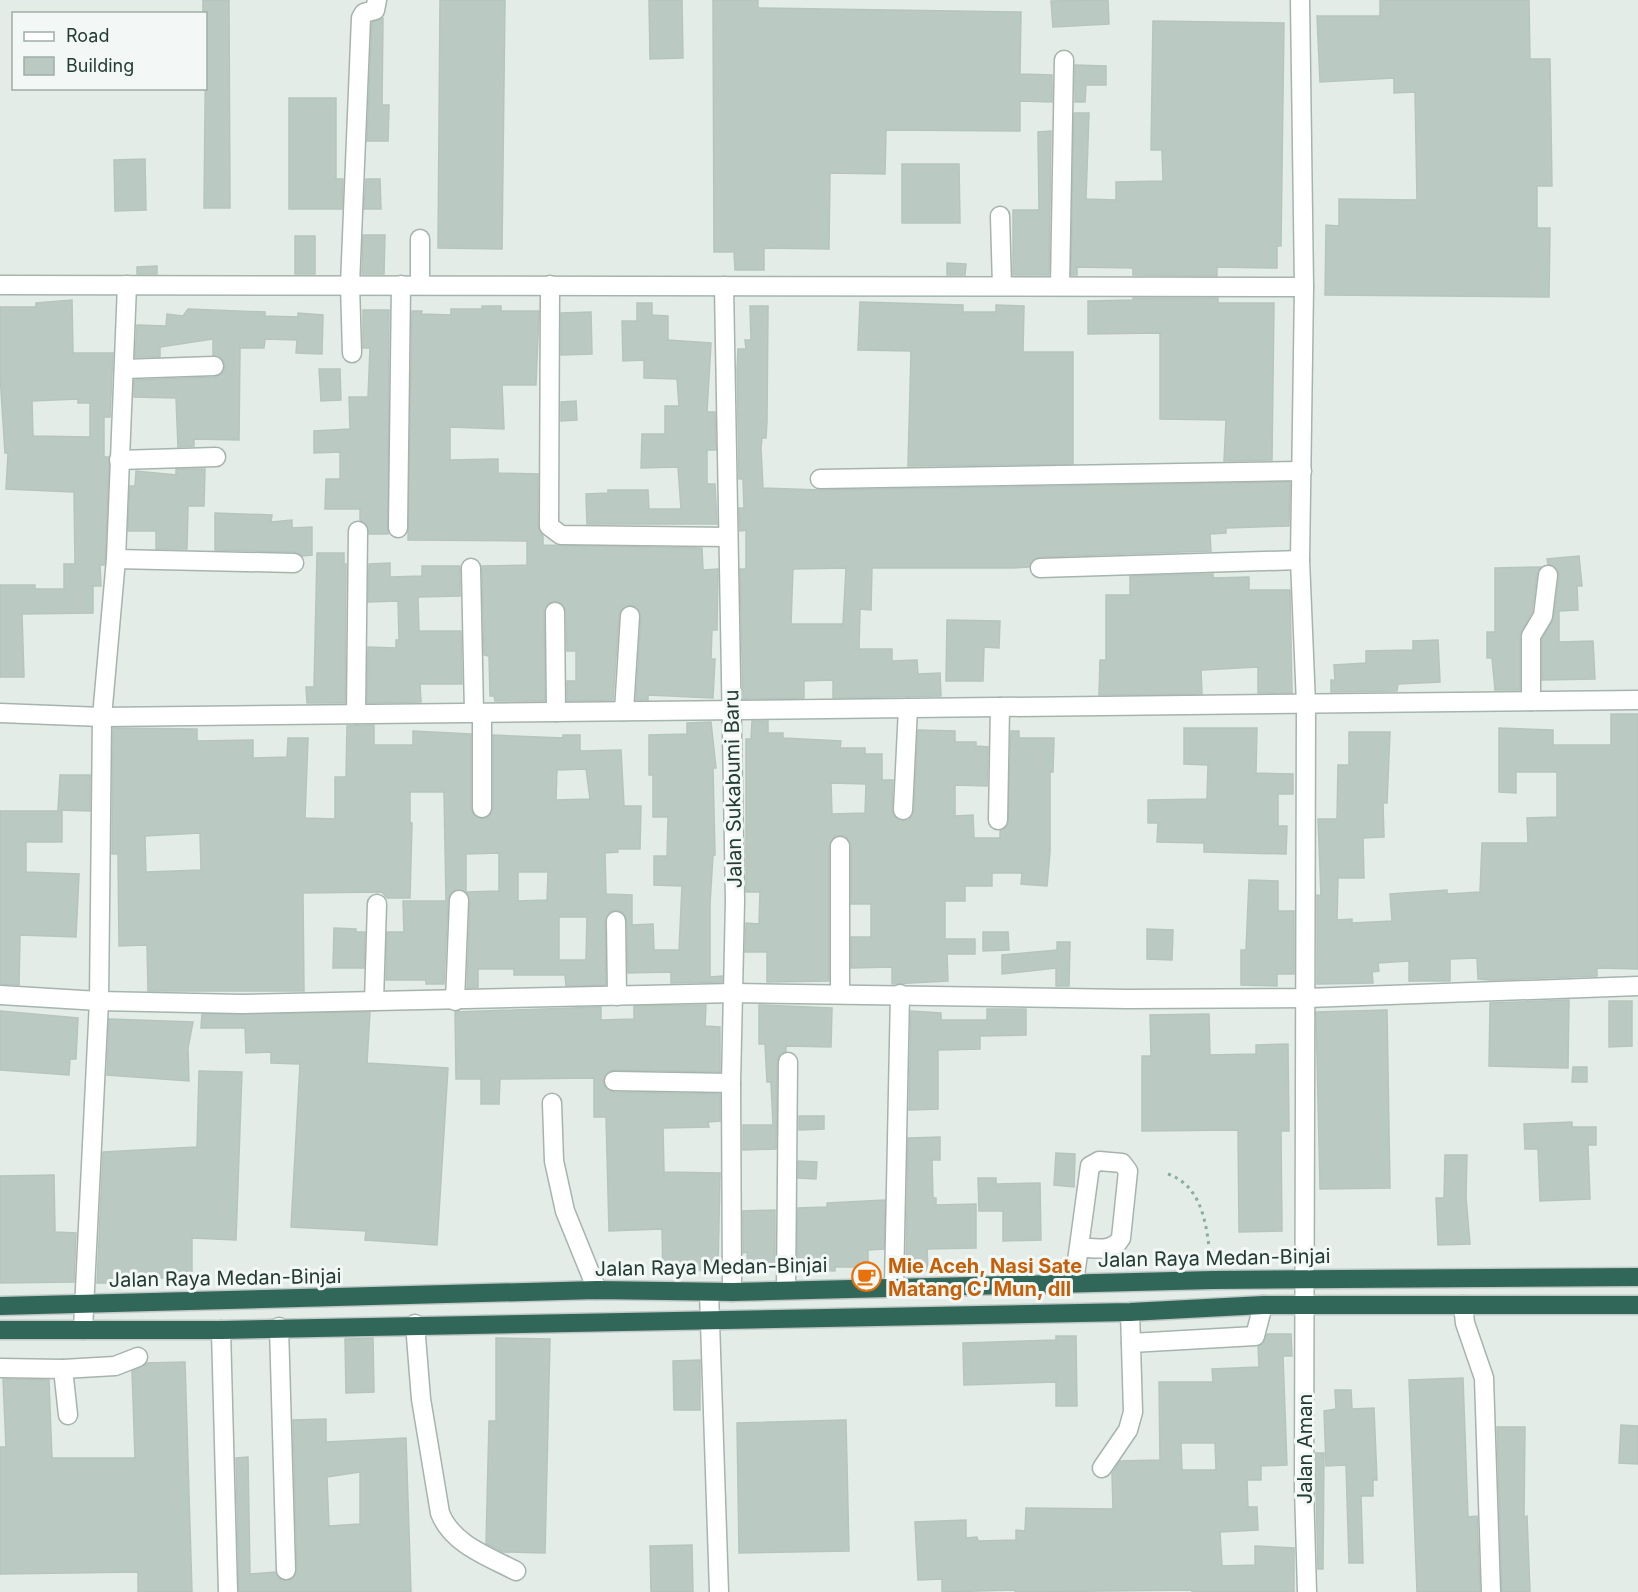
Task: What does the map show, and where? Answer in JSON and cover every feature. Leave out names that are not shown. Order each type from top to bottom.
[{"type":"highway","name":"Jalan Raya Medan-Binjai","points":[[0,1306],[245,1302],[597,1290],[732,1292],[894,1286],[1306,1279],[1638,1277]]},
{"type":"highway","points":[[245,1302],[246,1328]]},
{"type":"highway","points":[[0,1330],[221,1329],[1130,1312],[1263,1305],[1638,1305]]},
{"type":"street","points":[[352,353],[350,285],[361,18],[364,13],[375,10],[377,0]]},
{"type":"street","name":"Jalan Aman","points":[[1300,0],[1304,287],[1300,560],[1306,704],[1304,1487],[1307,1592]]},
{"type":"street","points":[[1060,286],[1065,60]]},
{"type":"street","points":[[1000,216],[1002,286]]},
{"type":"street","points":[[420,239],[420,285]]},
{"type":"street","points":[[0,285],[1304,287]]},
{"type":"street","points":[[83,1330],[99,1001],[102,717],[116,560],[127,285]]},
{"type":"street","points":[[398,528],[401,285]]},
{"type":"street","points":[[550,285],[549,526],[561,535],[728,537]]},
{"type":"street","name":"Jalan Sukabumi Baru","points":[[724,286],[735,901],[731,1083],[732,1292]]},
{"type":"street","points":[[124,369],[214,366]]},
{"type":"street","points":[[119,460],[216,456]]},
{"type":"street","points":[[820,479],[1302,471]]},
{"type":"street","points":[[356,714],[358,531]]},
{"type":"street","points":[[116,560],[294,563]]},
{"type":"street","points":[[1040,568],[1300,560]]},
{"type":"street","points":[[471,568],[482,808]]},
{"type":"street","points":[[1531,701],[1531,636],[1543,616],[1548,574]]},
{"type":"street","points":[[555,612],[556,712]]},
{"type":"street","points":[[624,711],[630,616]]},
{"type":"street","points":[[0,713],[102,717],[1638,700]]},
{"type":"street","points":[[998,820],[1000,707]]},
{"type":"street","points":[[903,810],[908,708]]},
{"type":"street","points":[[840,846],[840,994]]},
{"type":"street","points":[[455,1001],[459,900]]},
{"type":"street","points":[[374,1001],[377,904]]},
{"type":"street","points":[[616,921],[617,996]]},
{"type":"street","points":[[0,995],[99,1001],[243,1004],[734,993],[1128,999],[1307,998],[1638,986]]},
{"type":"street","points":[[894,1286],[900,994]]},
{"type":"street","points":[[786,1290],[788,1062]]},
{"type":"street","points":[[614,1081],[731,1083]]},
{"type":"street","points":[[552,1103],[554,1161],[565,1211],[597,1290]]},
{"type":"street","points":[[1074,1283],[1090,1166],[1099,1161],[1122,1163],[1128,1171],[1121,1238],[1117,1246],[1110,1248],[1079,1247]]},
{"type":"street","points":[[709,1292],[719,1592]]},
{"type":"street","points":[[1131,1343],[1255,1336],[1263,1305]]},
{"type":"street","points":[[1463,1305],[1466,1323],[1484,1378],[1491,1592]]},
{"type":"street","points":[[1102,1468],[1128,1430],[1133,1412],[1130,1312]]},
{"type":"street","points":[[415,1324],[421,1399],[440,1513],[446,1529],[465,1544],[516,1571]]},
{"type":"street","points":[[279,1327],[286,1570]]},
{"type":"street","points":[[221,1329],[228,1592]]},
{"type":"street","points":[[0,1368],[63,1370],[115,1366],[138,1357]]},
{"type":"street","points":[[63,1370],[68,1415]]},
{"type":"path","points":[[1168,1174],[1191,1191],[1201,1207],[1206,1224],[1212,1267]]},
{"type":"building","points":[[203,0],[229,0],[230,208],[204,208],[207,12],[203,12]]},
{"type":"building","points":[[440,0],[505,0],[502,249],[438,248]]},
{"type":"building","points":[[649,0],[682,0],[683,58],[650,59]]},
{"type":"building","points":[[713,0],[758,0],[758,8],[1021,12],[1020,74],[1052,75],[1052,102],[1020,101],[1020,131],[886,130],[885,174],[830,173],[829,249],[764,248],[764,270],[735,270],[734,252],[714,252]]},
{"type":"building","points":[[1108,0],[1109,24],[1053,27],[1051,1]]},
{"type":"building","points":[[1380,0],[1529,0],[1530,59],[1550,59],[1552,186],[1537,186],[1537,228],[1550,228],[1549,297],[1325,295],[1326,225],[1339,226],[1339,199],[1417,200],[1415,92],[1394,93],[1394,78],[1320,82],[1317,16],[1380,16]]},
{"type":"building","points":[[383,18],[382,105],[389,105],[388,141],[367,141],[372,22]]},
{"type":"building","points":[[1153,21],[1284,23],[1281,246],[1277,246],[1277,268],[1217,267],[1217,276],[1133,275],[1133,268],[1077,267],[1077,275],[1071,275],[1074,113],[1089,113],[1086,199],[1116,200],[1116,182],[1163,181],[1162,150],[1151,150]]},
{"type":"building","points":[[1075,65],[1106,66],[1106,85],[1086,85],[1085,102],[1075,102]]},
{"type":"building","points":[[289,98],[336,98],[336,179],[343,179],[342,209],[289,209]]},
{"type":"building","points":[[1051,131],[1049,275],[1013,275],[1013,210],[1039,210],[1038,132]]},
{"type":"building","points":[[145,159],[146,210],[115,211],[114,160]]},
{"type":"building","points":[[902,164],[959,164],[960,223],[902,223]]},
{"type":"building","points":[[366,179],[380,179],[381,209],[364,209]]},
{"type":"building","points":[[363,235],[385,235],[384,274],[362,274]]},
{"type":"building","points":[[295,236],[315,236],[315,274],[295,274]]},
{"type":"building","points":[[947,263],[966,264],[965,275],[947,275]]},
{"type":"building","points":[[157,266],[157,274],[137,274],[137,267]]},
{"type":"building","points":[[1133,298],[1218,298],[1218,303],[1274,303],[1272,460],[1224,461],[1226,420],[1160,419],[1160,333],[1088,334],[1088,301],[1133,300]]},
{"type":"building","points":[[72,300],[73,353],[113,353],[110,417],[104,417],[104,457],[109,457],[105,558],[104,565],[100,565],[101,586],[93,586],[93,613],[22,614],[24,677],[0,677],[0,585],[35,585],[35,589],[64,589],[64,564],[75,564],[74,492],[6,489],[8,453],[5,453],[0,375],[0,307],[36,307],[36,303]],"holes":[[[78,399],[78,403],[90,403],[90,437],[33,436],[32,401]]]},
{"type":"building","points":[[860,302],[963,305],[963,312],[996,312],[996,305],[1024,306],[1023,352],[1073,352],[1073,464],[908,466],[911,351],[858,350]]},
{"type":"building","points":[[637,303],[652,303],[652,315],[668,316],[668,340],[711,343],[707,412],[715,412],[716,450],[707,450],[707,484],[715,484],[717,524],[587,524],[586,494],[608,493],[608,490],[648,490],[649,509],[681,509],[678,467],[641,468],[642,434],[665,434],[665,406],[679,406],[677,379],[644,378],[644,360],[623,361],[622,321],[637,321]]},
{"type":"building","points":[[482,306],[501,306],[501,311],[539,311],[536,385],[502,385],[504,429],[450,427],[450,460],[498,459],[498,473],[538,474],[538,526],[543,536],[543,545],[702,548],[703,570],[718,569],[717,630],[712,630],[711,659],[715,659],[713,698],[648,695],[648,700],[636,700],[641,617],[637,607],[630,605],[621,609],[619,615],[613,700],[567,701],[567,681],[576,681],[576,651],[567,651],[566,611],[561,603],[555,601],[549,603],[544,612],[545,701],[495,701],[494,696],[490,696],[489,656],[484,655],[482,566],[527,565],[527,541],[408,540],[412,311],[422,311],[421,314],[451,315],[451,309],[482,309]]},
{"type":"building","points":[[750,306],[768,306],[767,421],[766,438],[762,438],[761,448],[763,488],[820,490],[1290,482],[1289,526],[1226,528],[1226,533],[1210,534],[1211,551],[1040,557],[1034,559],[1029,567],[1012,568],[872,568],[871,610],[860,609],[859,649],[892,649],[892,661],[917,660],[918,674],[940,673],[941,696],[833,698],[833,680],[804,681],[804,698],[743,699],[740,569],[746,569],[746,530],[740,531],[739,508],[744,508],[743,479],[739,479],[737,370],[738,349],[746,349],[745,340],[751,340]],"holes":[[[846,568],[843,624],[791,624],[793,569]]]},
{"type":"building","points":[[188,309],[265,312],[265,316],[298,317],[298,313],[323,315],[322,354],[296,353],[297,340],[265,339],[264,348],[240,348],[239,440],[194,439],[194,446],[178,447],[176,398],[134,397],[134,380],[215,377],[224,372],[224,361],[213,355],[213,339],[160,347],[160,357],[135,357],[137,325],[166,326],[167,314],[183,316]]},
{"type":"building","points":[[363,310],[389,310],[388,534],[369,534],[367,525],[360,520],[360,509],[325,509],[326,479],[340,479],[340,452],[314,453],[314,431],[350,429],[349,397],[368,397],[370,348],[363,348]]},
{"type":"building","points":[[591,312],[592,354],[561,355],[561,313]]},
{"type":"building","points":[[319,369],[340,369],[341,400],[321,401]]},
{"type":"building","points":[[576,401],[577,420],[561,421],[561,402]]},
{"type":"building","points":[[176,469],[205,469],[204,506],[188,506],[187,549],[156,549],[156,531],[128,531],[130,486],[135,486],[136,471],[176,475]]},
{"type":"building","points":[[215,513],[272,515],[271,522],[292,520],[292,528],[312,527],[312,555],[302,556],[294,552],[215,550]]},
{"type":"building","points":[[317,553],[344,553],[344,564],[346,564],[345,703],[307,703],[306,687],[314,687]]},
{"type":"building","points":[[1579,556],[1582,586],[1577,586],[1578,610],[1559,611],[1559,642],[1593,641],[1595,679],[1542,680],[1542,639],[1554,618],[1559,576],[1558,570],[1548,564],[1547,559]]},
{"type":"building","points":[[390,563],[390,577],[422,576],[422,566],[460,566],[460,596],[418,597],[419,631],[461,631],[462,684],[420,684],[421,702],[367,703],[368,647],[396,648],[396,640],[399,640],[398,601],[368,602],[369,564]]},
{"type":"building","points":[[1541,567],[1537,574],[1532,612],[1520,635],[1520,690],[1495,690],[1492,658],[1487,658],[1487,632],[1495,632],[1495,568]]},
{"type":"building","points":[[1213,574],[1213,578],[1249,577],[1249,590],[1290,590],[1292,693],[1258,693],[1258,667],[1201,670],[1202,694],[1099,695],[1100,660],[1106,660],[1106,595],[1130,595],[1130,576]]},
{"type":"building","points":[[947,620],[1000,621],[999,648],[984,647],[983,681],[946,681]]},
{"type":"building","points":[[1438,640],[1440,682],[1398,684],[1397,691],[1331,692],[1331,680],[1335,680],[1334,665],[1366,663],[1366,651],[1413,650],[1413,641]]},
{"type":"building","points":[[1611,714],[1638,714],[1638,969],[1597,968],[1597,976],[1491,980],[1478,979],[1477,958],[1450,959],[1450,981],[1409,981],[1409,961],[1378,963],[1379,971],[1372,972],[1373,983],[1317,984],[1317,895],[1321,896],[1318,819],[1337,819],[1338,765],[1349,765],[1349,732],[1390,732],[1387,803],[1383,803],[1384,837],[1363,838],[1364,878],[1338,878],[1337,920],[1352,919],[1352,923],[1392,921],[1390,894],[1447,890],[1447,894],[1480,892],[1482,843],[1528,843],[1527,818],[1557,817],[1557,772],[1516,772],[1516,793],[1499,792],[1499,728],[1553,730],[1553,745],[1611,745]]},
{"type":"building","points":[[752,721],[768,721],[768,733],[783,733],[783,738],[841,741],[840,748],[865,748],[865,754],[882,754],[882,780],[893,780],[893,816],[902,821],[909,820],[914,811],[918,730],[955,731],[955,742],[976,742],[976,746],[988,747],[987,786],[955,785],[955,816],[973,815],[974,838],[1000,838],[1000,831],[1008,825],[1011,731],[1019,731],[1019,738],[1054,738],[1053,772],[1050,772],[1050,852],[1047,886],[1021,884],[1022,873],[992,873],[992,886],[965,886],[965,901],[945,901],[945,939],[975,939],[975,954],[947,954],[948,981],[892,984],[892,967],[851,968],[851,937],[871,937],[871,904],[851,904],[851,845],[845,836],[835,836],[829,846],[829,981],[767,982],[767,952],[745,952],[746,923],[759,924],[760,892],[746,892],[746,739],[751,739]],"holes":[[[831,783],[866,784],[865,813],[832,814]]]},
{"type":"building","points":[[711,722],[716,768],[713,768],[715,855],[713,855],[710,904],[710,977],[722,976],[722,982],[671,983],[671,972],[628,973],[627,920],[622,912],[615,910],[610,912],[605,921],[606,985],[566,986],[565,975],[514,975],[514,969],[478,969],[478,987],[467,988],[470,900],[467,892],[499,891],[499,853],[466,854],[466,892],[454,890],[448,899],[444,984],[426,984],[426,980],[386,980],[387,932],[404,932],[403,901],[446,901],[444,792],[410,792],[410,823],[412,823],[410,898],[387,898],[382,892],[303,893],[304,991],[148,991],[147,945],[119,946],[118,854],[112,854],[113,728],[197,729],[197,741],[253,740],[253,758],[287,757],[288,738],[308,738],[305,818],[335,819],[335,777],[346,777],[347,726],[374,725],[374,745],[413,745],[413,731],[471,734],[471,808],[473,814],[481,819],[488,817],[493,809],[493,735],[563,738],[563,735],[580,735],[580,751],[621,750],[624,806],[641,806],[640,849],[617,849],[618,852],[605,853],[606,894],[632,895],[632,925],[653,924],[654,950],[679,950],[682,886],[654,885],[654,856],[667,856],[668,817],[653,817],[653,775],[649,775],[649,735],[687,734],[687,723]],"holes":[[[586,769],[590,799],[556,800],[557,770]],[[200,833],[201,870],[146,872],[145,836]],[[518,872],[548,872],[547,900],[518,901]],[[559,917],[587,917],[586,960],[559,960]]]},
{"type":"building","points":[[1184,728],[1257,728],[1256,773],[1293,774],[1293,794],[1278,794],[1278,826],[1287,826],[1286,854],[1204,852],[1204,843],[1157,842],[1158,823],[1148,823],[1148,800],[1207,799],[1208,765],[1184,764]]},
{"type":"building","points":[[60,775],[90,775],[90,811],[58,810]]},
{"type":"building","points":[[0,811],[62,811],[62,842],[26,842],[26,872],[79,874],[76,937],[20,935],[19,985],[0,984]]},
{"type":"building","points":[[1249,880],[1278,881],[1278,911],[1294,911],[1294,974],[1277,974],[1277,986],[1241,985],[1241,950],[1246,950]]},
{"type":"building","points":[[334,928],[356,929],[356,932],[365,932],[364,968],[333,968]]},
{"type":"building","points":[[1147,929],[1173,930],[1172,960],[1147,959]]},
{"type":"building","points":[[983,932],[1008,932],[1009,950],[983,951]]},
{"type":"building","points":[[1057,942],[1070,942],[1069,986],[1056,986],[1056,968],[1002,974],[1002,955],[1057,950]]},
{"type":"building","points":[[1569,1000],[1568,1068],[1489,1066],[1490,1003]]},
{"type":"building","points":[[1609,1001],[1632,1001],[1632,1046],[1609,1047]]},
{"type":"building","points":[[706,1005],[705,1026],[720,1027],[720,1072],[614,1070],[608,1072],[603,1080],[605,1087],[614,1092],[720,1094],[720,1121],[708,1122],[709,1127],[663,1128],[664,1172],[720,1173],[718,1270],[683,1271],[683,1275],[663,1276],[662,1229],[609,1231],[606,1117],[594,1117],[594,1078],[500,1079],[499,1104],[481,1104],[481,1079],[456,1079],[455,1012],[601,1007],[601,1020],[634,1019],[634,1006]]},
{"type":"building","points":[[759,1005],[832,1008],[831,1047],[786,1046],[786,1051],[779,1056],[777,1062],[776,1149],[743,1150],[743,1125],[773,1125],[771,1082],[767,1082],[765,1044],[759,1044]]},
{"type":"building","points":[[987,1009],[1026,1009],[1026,1035],[980,1036],[980,1049],[938,1050],[938,1109],[909,1110],[911,1011],[941,1013],[941,1020],[987,1020]]},
{"type":"building","points":[[1387,1010],[1390,1188],[1320,1189],[1316,1012]]},
{"type":"building","points":[[0,1011],[78,1018],[76,1059],[70,1059],[69,1075],[0,1070]]},
{"type":"building","points":[[370,1012],[367,1063],[448,1068],[437,1245],[365,1240],[366,1231],[291,1227],[300,1064],[271,1063],[271,1052],[246,1053],[245,1028],[201,1028],[202,1014]]},
{"type":"building","points":[[1209,1014],[1210,1055],[1256,1054],[1256,1045],[1288,1044],[1289,1131],[1281,1131],[1282,1231],[1239,1232],[1238,1130],[1142,1131],[1142,1056],[1151,1056],[1150,1015]]},
{"type":"building","points":[[109,1019],[193,1022],[188,1048],[189,1081],[107,1075]]},
{"type":"building","points":[[1573,1067],[1587,1067],[1587,1082],[1572,1082]]},
{"type":"building","points":[[199,1071],[242,1072],[236,1240],[192,1238],[192,1278],[130,1278],[130,1283],[97,1283],[103,1152],[197,1147]]},
{"type":"building","points":[[799,1116],[824,1116],[824,1129],[799,1130]]},
{"type":"building","points":[[1572,1122],[1572,1127],[1596,1127],[1596,1145],[1588,1145],[1590,1199],[1540,1201],[1538,1149],[1525,1149],[1524,1124]]},
{"type":"building","points":[[940,1137],[940,1160],[932,1160],[933,1198],[936,1198],[936,1205],[976,1204],[976,1248],[927,1249],[928,1271],[906,1271],[908,1138]]},
{"type":"building","points":[[1056,1153],[1075,1154],[1074,1187],[1054,1185]]},
{"type":"building","points":[[1445,1155],[1467,1155],[1466,1197],[1470,1244],[1438,1245],[1436,1198],[1444,1198]]},
{"type":"building","points":[[798,1161],[817,1162],[816,1179],[798,1178]]},
{"type":"building","points":[[54,1175],[55,1232],[76,1233],[74,1282],[0,1283],[0,1176]]},
{"type":"building","points":[[978,1178],[996,1178],[996,1184],[1040,1183],[1041,1240],[1003,1241],[1003,1211],[979,1211]]},
{"type":"building","points":[[885,1200],[884,1249],[868,1250],[868,1267],[835,1267],[835,1271],[797,1270],[798,1208],[827,1207],[827,1203]]},
{"type":"building","points":[[775,1210],[775,1269],[748,1269],[747,1252],[743,1253],[743,1211]]},
{"type":"building","points":[[1267,1334],[1291,1334],[1292,1356],[1283,1356],[1287,1465],[1261,1466],[1261,1480],[1247,1480],[1248,1507],[1257,1507],[1258,1530],[1220,1532],[1222,1566],[1255,1565],[1255,1546],[1294,1548],[1294,1592],[1192,1592],[1192,1590],[1015,1592],[1015,1590],[942,1592],[942,1579],[918,1580],[915,1522],[966,1520],[966,1538],[977,1537],[978,1541],[1016,1540],[1016,1530],[1025,1531],[1026,1508],[1113,1509],[1112,1474],[1120,1461],[1160,1460],[1159,1382],[1213,1382],[1212,1369],[1259,1367],[1258,1346],[1263,1344]],"holes":[[[1181,1443],[1215,1443],[1216,1470],[1182,1470]]]},
{"type":"building","points":[[1056,1336],[1076,1336],[1077,1406],[1056,1406],[1056,1382],[964,1385],[963,1343],[1056,1340]]},
{"type":"building","points":[[373,1338],[374,1392],[346,1393],[345,1339]]},
{"type":"building","points":[[496,1338],[550,1339],[545,1553],[503,1552],[486,1544],[489,1421],[496,1421]]},
{"type":"building","points":[[700,1360],[700,1410],[674,1410],[673,1361]]},
{"type":"building","points":[[185,1362],[192,1592],[138,1592],[138,1572],[0,1574],[0,1447],[6,1447],[3,1379],[49,1380],[52,1458],[135,1458],[132,1371],[147,1363]]},
{"type":"building","points":[[1463,1378],[1468,1517],[1477,1516],[1480,1592],[1417,1592],[1409,1380]]},
{"type":"building","points":[[1335,1390],[1351,1390],[1352,1409],[1374,1408],[1377,1480],[1373,1480],[1373,1496],[1361,1496],[1363,1563],[1349,1563],[1346,1465],[1326,1466],[1324,1411],[1336,1409]]},
{"type":"building","points":[[326,1419],[326,1442],[406,1438],[411,1592],[239,1592],[236,1458],[248,1457],[250,1574],[275,1572],[281,1580],[291,1580],[297,1570],[293,1420]],"holes":[[[360,1472],[360,1524],[329,1526],[327,1477]]]},
{"type":"building","points":[[846,1420],[849,1551],[739,1553],[737,1423]]},
{"type":"building","points":[[1621,1425],[1638,1426],[1638,1464],[1619,1463]]},
{"type":"building","points":[[1497,1427],[1525,1427],[1524,1517],[1527,1516],[1530,1592],[1502,1592]]},
{"type":"building","points":[[1315,1453],[1324,1453],[1323,1569],[1318,1569]]},
{"type":"building","points":[[692,1545],[693,1592],[651,1592],[650,1546]]},
{"type":"place","name":"Mie Aceh, Nasi Sate Matang C' Mun, dll","points":[[867,1277]]}]
